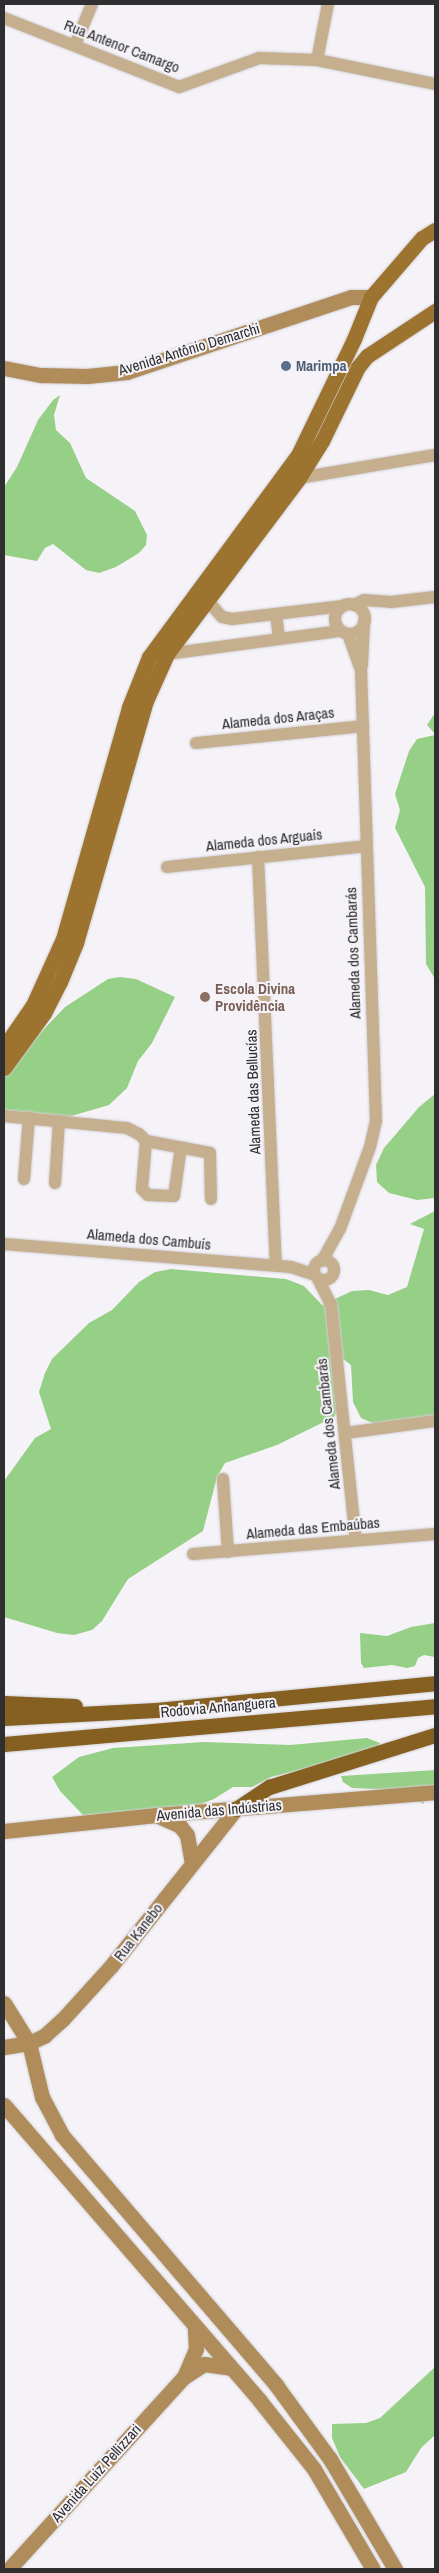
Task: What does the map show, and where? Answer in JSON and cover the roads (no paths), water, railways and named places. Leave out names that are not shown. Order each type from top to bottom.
[{"type":"highway","name":"Rodovia Anhanguera","points":[[4,1718],[156,1710],[435,1683]]},
{"type":"highway","points":[[4,1703],[156,1710]]},
{"type":"highway","name":"Rodovia Anhanguera","points":[[4,1744],[435,1706]]},
{"type":"highway","points":[[236,1809],[269,1787],[435,1735]]},
{"type":"main road","points":[[4,1048],[37,998],[63,939],[124,723],[149,657],[298,455],[347,356],[371,297],[422,238],[435,230]]},
{"type":"main road","name":"Avenida Antônio Demarchi","points":[[4,368],[41,375],[87,376],[127,372],[351,297],[371,297]]},
{"type":"main road","points":[[4,1068],[44,1013],[60,982],[76,943],[146,701],[167,654],[208,602],[299,478],[322,441],[358,367],[367,356],[435,311]]},
{"type":"main road","name":"Avenida das Indústrias","points":[[4,1831],[156,1814],[435,1792]]},
{"type":"main road","name":"Rua Kanebo","points":[[29,2043],[44,2036],[62,2020],[111,1966],[236,1809]]},
{"type":"main road","points":[[156,1814],[180,1826],[187,1835],[192,1863]]},
{"type":"main road","points":[[6,2013],[29,2043],[42,2097],[62,2135],[276,2385],[330,2459],[395,2569]]},
{"type":"main road","points":[[4,2046],[29,2043]]},
{"type":"main road","points":[[4,2105],[260,2401],[314,2470],[373,2569]]},
{"type":"main road","points":[[158,2283],[175,2268]]},
{"type":"main road","name":"Avenida Luiz Pellizzari","points":[[184,2377],[196,2349],[195,2327]]},
{"type":"main road","name":"Avenida Luiz Pellizzari","points":[[9,2569],[184,2377],[204,2364],[231,2368]]},
{"type":"main road","points":[[260,2401],[276,2385]]},
{"type":"street","points":[[75,45],[92,4]]},
{"type":"street","points":[[317,60],[328,4]]},
{"type":"street","name":"Rua Antenor Camargo","points":[[4,18],[179,87],[259,58],[317,60],[435,84]]},
{"type":"street","points":[[299,478],[435,455]]},
{"type":"street","points":[[208,602],[222,617],[232,619],[348,606],[364,600],[391,602],[435,597]]},
{"type":"street","points":[[167,654],[279,638],[344,632],[362,628],[364,619],[391,602]]},
{"type":"street","points":[[348,606],[364,619]]},
{"type":"street","points":[[344,632],[336,615],[348,606]]},
{"type":"street","points":[[276,614],[279,638]]},
{"type":"street","name":"Alameda dos Cambarás","points":[[356,1540],[331,1304],[335,1286],[333,1272],[340,1229],[370,1147],[376,1121],[360,670],[364,619]]},
{"type":"street","name":"Alameda dos Cambarás","points":[[344,632],[360,670]]},
{"type":"street","name":"Alameda dos Araças","points":[[196,743],[363,726]]},
{"type":"street","name":"Alameda dos Arguaís","points":[[167,867],[366,846]]},
{"type":"street","name":"Alameda das Bellucías","points":[[258,857],[276,1266]]},
{"type":"street","points":[[4,1115],[127,1128],[146,1141],[210,1153],[211,1199]]},
{"type":"street","points":[[24,1179],[29,1117]]},
{"type":"street","points":[[55,1182],[59,1121]]},
{"type":"street","points":[[146,1141],[142,1189],[148,1195],[174,1196],[181,1147]]},
{"type":"street","name":"Alameda dos Cambarás","points":[[320,1262],[340,1229]]},
{"type":"street","name":"Alameda dos Cambuís","points":[[4,1244],[291,1267],[320,1262]]},
{"type":"street","points":[[320,1262],[329,1262],[333,1272],[326,1280],[317,1277],[314,1268],[320,1262]]},
{"type":"street","name":"Alameda dos Cambuís","points":[[291,1267],[317,1277]]},
{"type":"street","name":"Alameda dos Cambarás","points":[[317,1277],[331,1304]]},
{"type":"street","points":[[346,1433],[435,1421]]},
{"type":"street","points":[[223,1480],[228,1552]]},
{"type":"street","name":"Alameda das Embaúbas","points":[[193,1554],[435,1534]]},
{"type":"place","name":"Marimpa","points":[[286,366]]},
{"type":"place","name":"Escola Divina Providência","points":[[205,997]]}]
